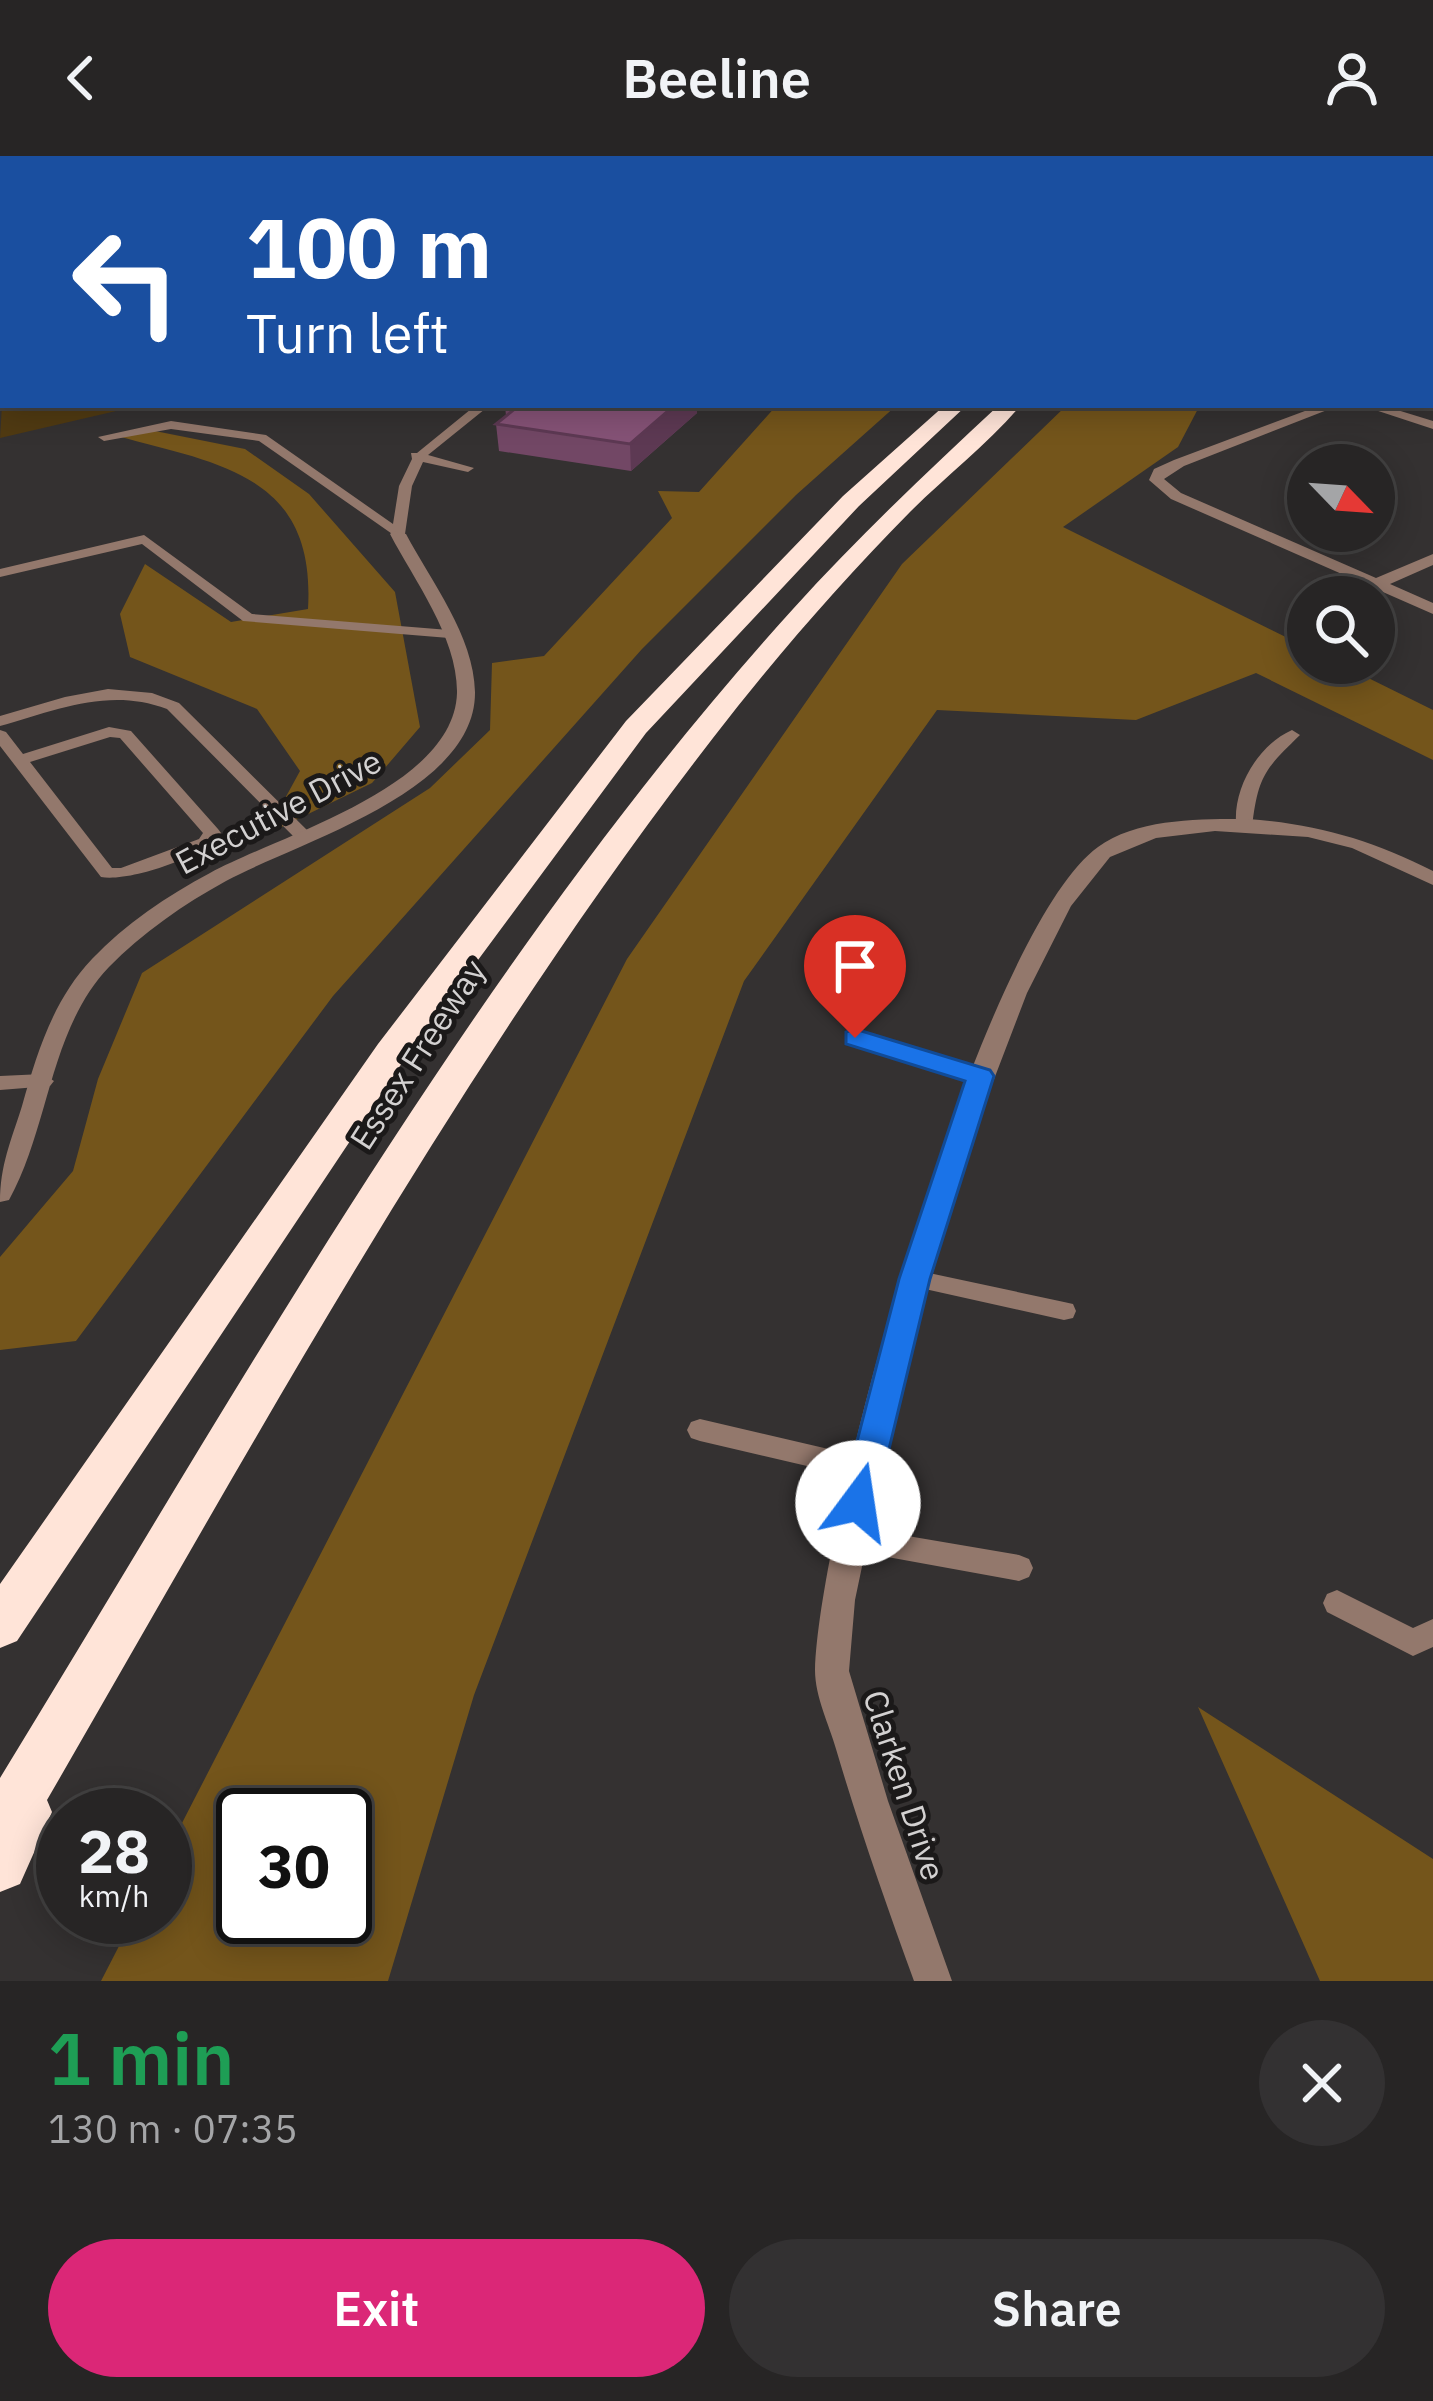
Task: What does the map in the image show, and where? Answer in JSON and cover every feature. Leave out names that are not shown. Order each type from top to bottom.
[{"type":"highway","points":[[851,501],[925,408]]},
{"type":"highway","name":"Essex Freeway","points":[[0,1624],[391,1052],[578,804],[652,710],[851,501],[954,408]]},
{"type":"highway","name":"Essex Freeway","points":[[0,1828],[402,1163],[594,874],[782,634],[893,513],[1008,408]]},
{"type":"highway","points":[[0,1864],[89,1679]]},
{"type":"street","points":[[1325,408],[1180,463],[1159,472],[1156,480],[1176,496],[1358,576]]},
{"type":"street","points":[[1377,408],[1433,425]]},
{"type":"street","name":"Executive Drive","points":[[0,1193],[21,1158],[62,1021],[85,981],[190,892],[396,790],[453,740],[466,696],[449,634],[398,535]]},
{"type":"street","points":[[1394,576],[1433,559]]},
{"type":"street","points":[[1395,592],[1433,609]]},
{"type":"street","name":"Clarken Drive","points":[[933,1981],[873,1818],[832,1673],[849,1538],[915,1279],[981,1076],[1066,890],[1103,853],[1147,833],[1243,827],[1336,836],[1433,879]]},
{"type":"lane","points":[[104,437],[171,425],[262,438],[398,535],[404,479],[415,456],[480,408]]},
{"type":"lane","points":[[415,456],[467,468]]},
{"type":"lane","points":[[0,573],[144,539],[248,618],[449,634]]},
{"type":"lane","points":[[0,721],[89,695],[152,695],[173,706],[304,837]]},
{"type":"lane","points":[[0,735],[107,873],[123,873],[205,843],[212,833],[125,734],[110,732],[20,760]]},
{"type":"lane","points":[[1243,827],[1254,769],[1269,750],[1292,735]]},
{"type":"lane","points":[[855,1038],[981,1076]]},
{"type":"lane","points":[[0,1083],[43,1081]]},
{"type":"lane","points":[[915,1279],[1064,1311]]},
{"type":"lane","points":[[700,1430],[867,1469]]},
{"type":"lane","points":[[849,1538],[1019,1568]]},
{"type":"lane","points":[[1337,1603],[1413,1643],[1433,1632]]},
{"type":"shaded area","points":[[2,408],[129,408],[0,438]]},
{"type":"shaded area","points":[[774,408],[894,408],[796,495],[642,649],[333,996],[76,1341],[0,1350],[0,1257],[73,1171],[98,1079],[142,973],[430,788],[490,730],[492,663],[544,656],[672,518],[658,491],[699,492]]},
{"type":"shaded area","points":[[1064,408],[1198,408],[1178,447],[1063,527],[1287,638],[1287,684],[1380,684],[1433,710],[1433,760],[1256,673],[1136,720],[937,710],[744,981],[474,1695],[388,1981],[101,1981],[120,1944],[192,1944],[192,1804],[627,959],[902,564]]},
{"type":"shaded area","points":[[150,430],[245,449],[309,494],[395,592],[420,727],[372,783],[265,835],[300,771],[257,709],[130,657],[120,614],[145,564],[231,622],[308,609],[306,564],[296,529],[278,503],[254,483],[191,456],[117,436]]},
{"type":"shaded area","points":[[1198,1707],[1433,1859],[1433,1981],[1320,1981]]},
{"type":"building","points":[[516,408],[672,408],[630,444],[496,424]]},
{"type":"route","points":[[855,1038],[981,1076],[915,1279],[858,1503]]}]
